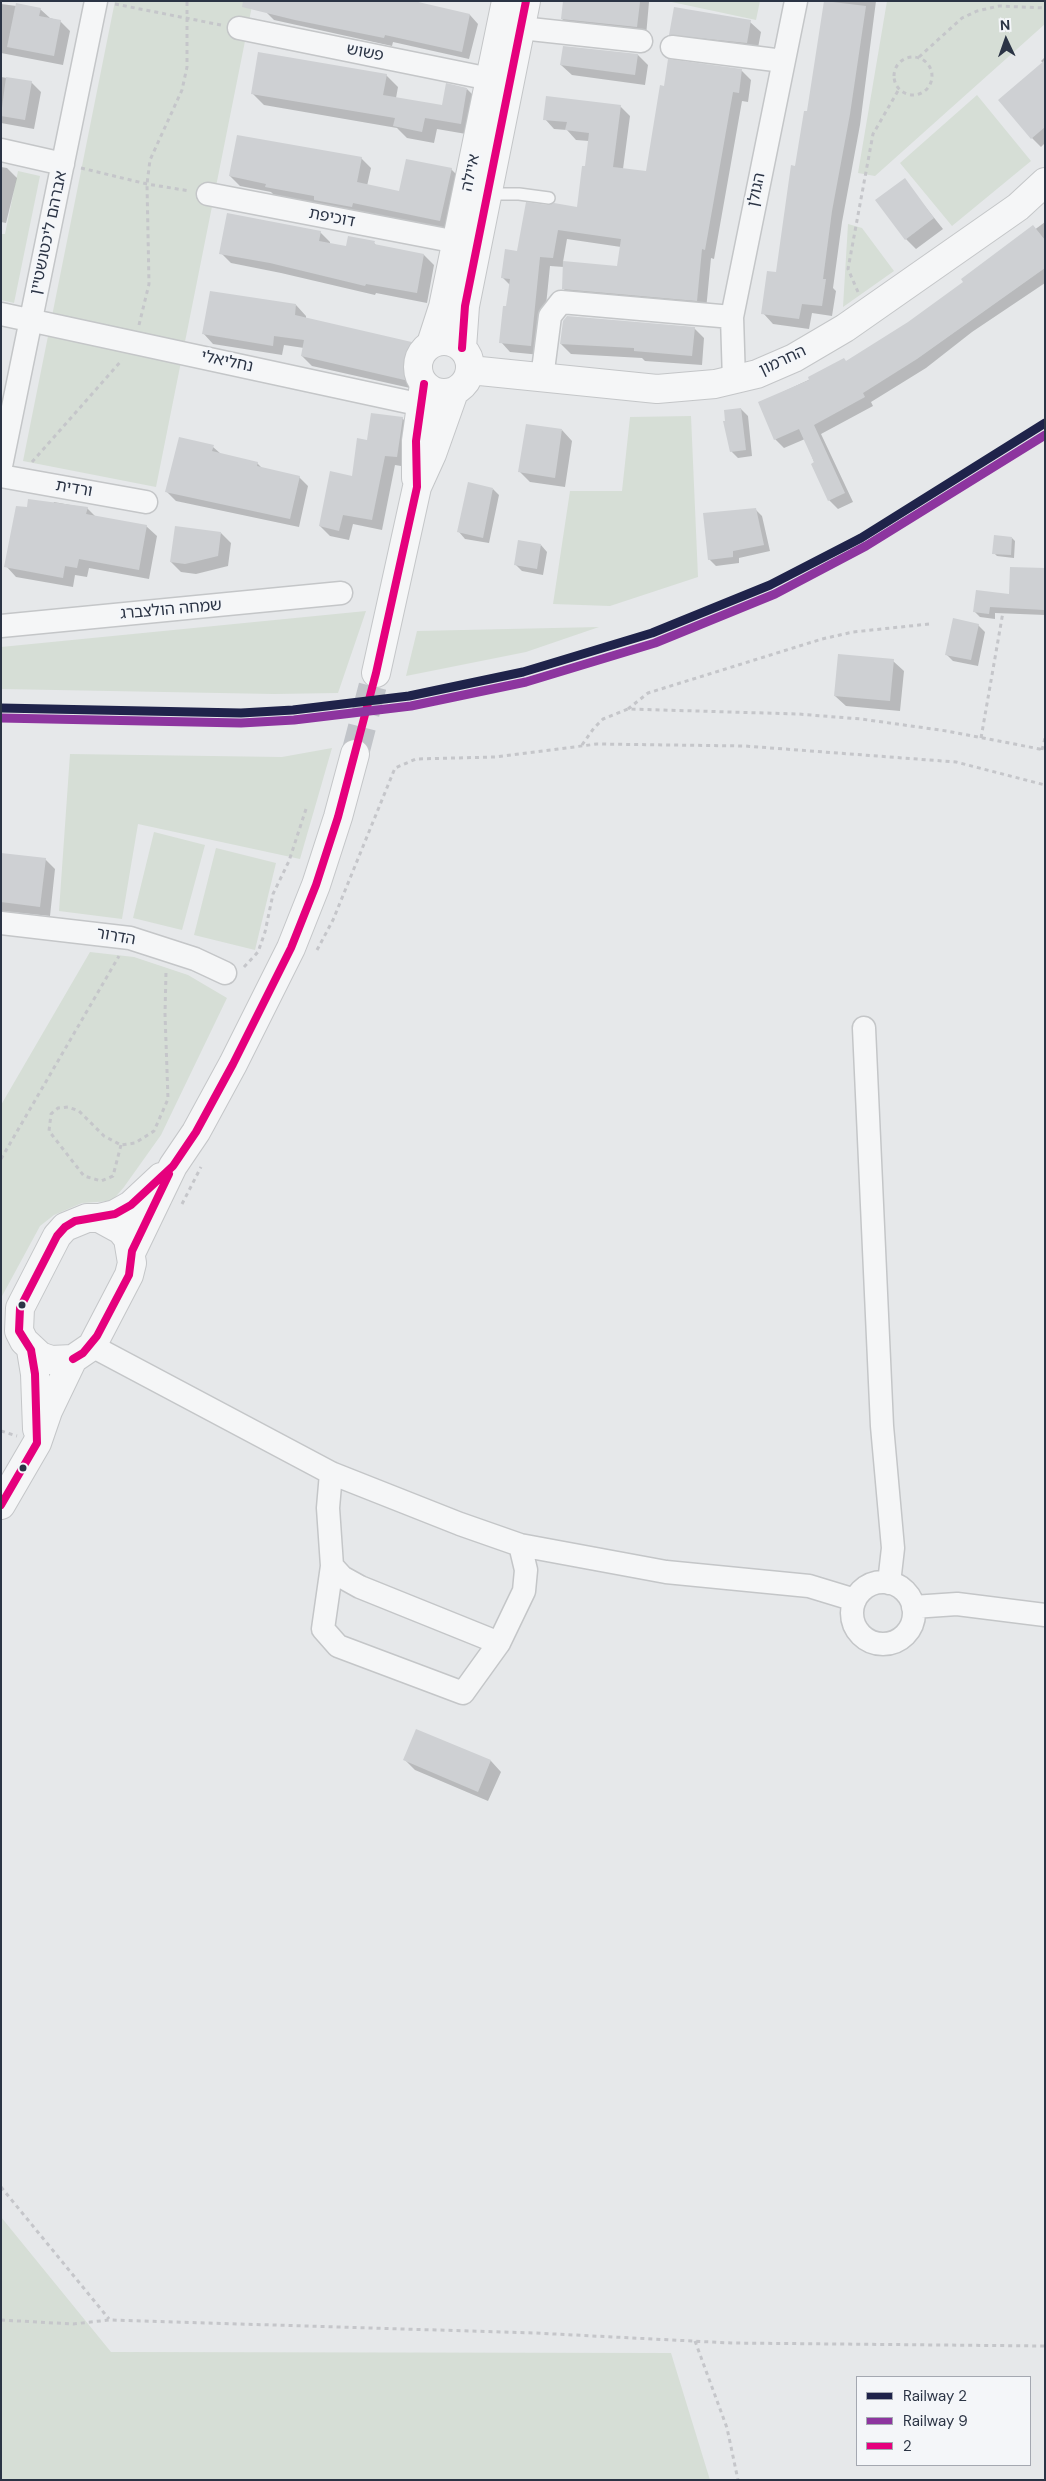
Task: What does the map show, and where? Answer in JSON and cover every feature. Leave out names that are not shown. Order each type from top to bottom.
[{"type":"street","name":"איילה","points":[[431,344],[443,306],[506,1]]},
{"type":"street","name":"איילה","points":[[466,359],[465,306],[526,1]]},
{"type":"street","name":"הגולן","points":[[734,381],[732,317],[796,1]]},
{"type":"street","name":"אברהם ליכטנשטיין","points":[[1,466],[63,164],[104,2]]},
{"type":"street","name":"פשוש","points":[[239,28],[490,79]]},
{"type":"street","points":[[521,28],[641,41]]},
{"type":"street","points":[[672,47],[783,61]]},
{"type":"street","points":[[1,150],[63,164]]},
{"type":"street","name":"החרמון","points":[[466,359],[542,378],[657,389],[687,388],[734,381],[757,374],[794,358],[867,312],[1018,206],[1045,182]]},
{"type":"street","name":"דוכיפת","points":[[208,194],[456,242]]},
{"type":"street","points":[[542,378],[550,316],[561,302],[732,317]]},
{"type":"street","name":"נחליאלי","points":[[1,314],[132,341],[423,394]]},
{"type":"street","points":[[376,673],[416,487],[416,441],[423,394],[418,364],[425,349],[431,344],[447,341],[466,359],[464,384],[454,392],[432,454],[416,487]]},
{"type":"street","points":[[423,394],[454,392]]},
{"type":"street","name":"ורדית","points":[[12,478],[146,502]]},
{"type":"street","name":"שמחה הולצברג","points":[[1,626],[341,594]]},
{"type":"street","points":[[1,1505],[37,1442],[48,1411],[129,1275],[132,1251],[173,1166],[196,1132],[233,1064],[291,948],[322,868],[338,817],[354,754]]},
{"type":"street","name":"הדרור","points":[[1,923],[130,938],[170,950],[225,973]]},
{"type":"street","points":[[864,1028],[882,1426],[893,1548],[889,1583]]},
{"type":"street","points":[[37,1442],[35,1374],[31,1350],[20,1330],[20,1308],[57,1236],[65,1227],[75,1221],[115,1214],[131,1205],[173,1166]]},
{"type":"street","points":[[99,1218],[121,1230],[132,1251]]},
{"type":"street","points":[[31,1350],[51,1360],[82,1352],[331,1472],[460,1524],[520,1545],[666,1572],[809,1586],[855,1600]]},
{"type":"street","points":[[331,1472],[328,1508],[332,1566],[323,1629],[338,1646],[463,1693],[499,1642],[524,1591],[526,1570],[520,1545]]},
{"type":"street","points":[[332,1566],[342,1577],[360,1587],[499,1642]]},
{"type":"street","points":[[889,1583],[906,1593],[913,1607],[914,1616],[908,1632],[893,1643],[875,1643],[867,1640],[855,1626],[852,1609],[855,1600],[867,1587],[875,1584],[889,1583]]},
{"type":"street","points":[[913,1607],[957,1604],[1045,1615]]},
{"type":"lane","points":[[488,194],[549,198]]},
{"type":"path","points":[[12,478],[36,455],[106,379],[121,360],[143,316],[149,284],[147,184],[150,160],[182,90],[187,67],[187,1]]},
{"type":"path","points":[[104,2],[239,28]]},
{"type":"path","points":[[919,57],[930,66],[932,72],[930,84],[921,93],[911,95],[899,89],[894,80],[895,67],[905,58],[919,57],[962,18],[977,11],[999,6],[1045,8]]},
{"type":"path","points":[[867,312],[848,269],[873,134],[899,89]]},
{"type":"path","points":[[63,164],[147,184],[208,194]]},
{"type":"path","points":[[981,738],[1004,612]]},
{"type":"path","points":[[582,745],[603,719],[628,709],[648,693],[822,639],[853,632],[929,624]]},
{"type":"path","points":[[628,709],[798,714],[852,718],[1044,750],[1045,738]]},
{"type":"path","points":[[395,768],[416,758],[496,757],[597,744],[745,746],[956,762],[1045,785]]},
{"type":"path","points":[[225,973],[242,970],[258,952],[265,932],[273,894],[289,861],[306,809]]},
{"type":"path","points":[[1,1159],[130,938]]},
{"type":"path","points":[[121,1145],[113,1176],[101,1181],[84,1176],[49,1131],[51,1114],[58,1108],[79,1111],[104,1136],[121,1145],[135,1143],[154,1131],[168,1100],[165,981],[170,950]]},
{"type":"path","points":[[1,2187],[109,2320]]},
{"type":"path","points":[[1,2320],[73,2324],[109,2320],[526,2332],[695,2341],[1045,2346]]},
{"type":"path","points":[[695,2341],[727,2428],[738,2480]]},
{"type":"shaded area","points":[[115,1],[253,1],[156,487],[23,461]]},
{"type":"shaded area","points":[[667,1],[760,1],[756,20]]},
{"type":"shaded area","points":[[887,1],[1045,1],[1045,24],[875,176],[858,173]]},
{"type":"shaded area","points":[[977,95],[1031,161],[952,226],[900,163]]},
{"type":"shaded area","points":[[18,171],[40,176],[14,303],[1,300],[1,234],[5,234]]},
{"type":"shaded area","points":[[848,224],[862,228],[894,271],[843,307]]},
{"type":"shaded area","points":[[691,416],[698,577],[610,606],[553,604],[570,491],[622,491],[630,417]]},
{"type":"shaded area","points":[[366,611],[338,693],[274,694],[1,689],[1,647]]},
{"type":"shaded area","points":[[599,627],[526,652],[406,676],[417,631]]},
{"type":"shaded area","points":[[332,748],[300,859],[138,824],[122,919],[59,911],[70,754],[282,757]]},
{"type":"shaded area","points":[[154,832],[205,845],[182,930],[133,918]]},
{"type":"shaded area","points":[[216,848],[276,863],[255,950],[194,935]]},
{"type":"shaded area","points":[[90,952],[134,957],[188,975],[227,998],[161,1135],[124,1187],[112,1201],[82,1203],[54,1215],[40,1226],[1,1298],[1,1105]]},
{"type":"shaded area","points":[[1,2217],[111,2352],[671,2353],[710,2480],[1,2480]]},
{"type":"building","points":[[243,1],[414,1],[470,14],[462,52],[385,35],[384,38],[295,20],[242,7]]},
{"type":"building","points":[[563,1],[640,2],[637,27],[561,19]]},
{"type":"building","points":[[824,1],[866,6],[850,114],[832,211],[823,279],[826,279],[822,306],[802,304],[799,319],[761,314],[767,271],[776,272],[791,165],[795,166],[804,111],[807,111]]},
{"type":"building","points":[[16,3],[41,8],[39,16],[61,20],[54,56],[7,47]]},
{"type":"building","points":[[674,7],[751,20],[747,43],[669,35]]},
{"type":"building","points":[[563,46],[638,54],[635,75],[560,65]]},
{"type":"building","points":[[258,52],[387,74],[383,95],[442,105],[446,83],[467,88],[461,124],[425,118],[422,132],[393,126],[395,118],[251,94]]},
{"type":"building","points":[[668,59],[742,69],[739,93],[733,92],[705,250],[702,249],[697,301],[562,289],[563,261],[617,266],[621,239],[558,230],[553,258],[540,257],[531,346],[499,343],[503,306],[506,306],[510,279],[501,278],[505,249],[517,251],[526,202],[548,205],[554,203],[577,207],[582,166],[585,166],[589,133],[565,130],[567,122],[543,120],[546,96],[621,105],[613,167],[646,171],[660,85],[664,86]]},
{"type":"building","points":[[1045,60],[1045,127],[1031,139],[998,100]]},
{"type":"building","points":[[6,77],[32,81],[25,120],[1,116]]},
{"type":"building","points":[[237,135],[362,157],[357,182],[399,191],[406,159],[452,168],[440,221],[353,203],[352,207],[314,200],[314,196],[265,187],[266,184],[229,176]]},
{"type":"building","points":[[905,178],[934,218],[905,240],[875,200]]},
{"type":"building","points":[[227,213],[321,231],[319,241],[346,246],[348,236],[375,241],[374,244],[424,254],[417,293],[366,284],[365,286],[270,263],[219,254]]},
{"type":"building","points":[[1033,225],[1045,240],[1045,268],[917,359],[863,393],[865,397],[814,425],[845,493],[828,501],[811,464],[814,462],[799,429],[774,440],[758,402],[809,380],[808,377],[844,358],[846,361],[908,322],[963,282],[961,279]]},
{"type":"building","points":[[210,291],[296,304],[295,315],[416,343],[409,381],[301,356],[304,340],[274,336],[273,346],[202,334]]},
{"type":"building","points":[[567,316],[695,327],[692,356],[634,351],[634,348],[560,344],[563,321]]},
{"type":"building","points":[[741,408],[746,450],[730,452],[723,421],[725,421],[724,410]]},
{"type":"building","points":[[371,413],[403,417],[397,457],[385,456],[372,520],[343,515],[339,531],[319,526],[330,471],[352,476],[357,438],[367,440]]},
{"type":"building","points":[[526,424],[562,429],[555,478],[518,472]]},
{"type":"building","points":[[179,437],[214,445],[212,451],[258,462],[257,466],[300,476],[290,519],[165,492]]},
{"type":"building","points":[[468,482],[493,488],[483,538],[457,532]]},
{"type":"building","points":[[28,499],[88,507],[86,514],[147,525],[139,570],[79,559],[77,568],[65,566],[63,578],[4,567],[16,506],[27,507]]},
{"type":"building","points":[[756,508],[764,545],[733,551],[733,557],[708,560],[703,513]]},
{"type":"building","points":[[175,526],[221,532],[218,556],[185,564],[170,562]]},
{"type":"building","points":[[994,535],[1012,537],[1011,555],[992,554]]},
{"type":"building","points":[[518,540],[541,544],[537,569],[514,565]]},
{"type":"building","points":[[1010,567],[1045,568],[1044,610],[990,607],[989,614],[973,612],[976,590],[1009,594]]},
{"type":"building","points":[[953,618],[979,624],[971,660],[945,655]]},
{"type":"building","points":[[838,654],[894,659],[890,701],[834,696]]},
{"type":"building","points":[[1,853],[46,858],[40,907],[1,902]]},
{"type":"building","points":[[416,1729],[491,1760],[478,1792],[403,1760]]},
{"type":"tunnel","points":[[355,754],[376,673]]},
{"type":"rail line","name":"2","points":[[1,708],[241,713],[293,710],[409,696],[523,672],[652,633],[770,585],[861,538],[1045,423]]},
{"type":"rail line","name":"9","points":[[1,718],[241,723],[294,720],[411,706],[526,682],[655,643],[775,594],[866,546],[1045,435]]},
{"type":"transit line","name":"2","points":[[462,348],[465,306],[526,1]]},
{"type":"transit line","name":"2","points":[[31,1350],[19,1331],[20,1308],[57,1236],[65,1227],[75,1221],[115,1214],[131,1205],[173,1166],[196,1132],[233,1064],[291,948],[316,885],[338,817],[376,673],[417,487],[416,441],[424,384]]},
{"type":"transit line","name":"2","points":[[73,1359],[83,1353],[97,1336],[129,1275],[132,1251],[169,1174]]},
{"type":"transit line","name":"2","points":[[1,1505],[37,1443],[35,1374],[31,1350]]}]
